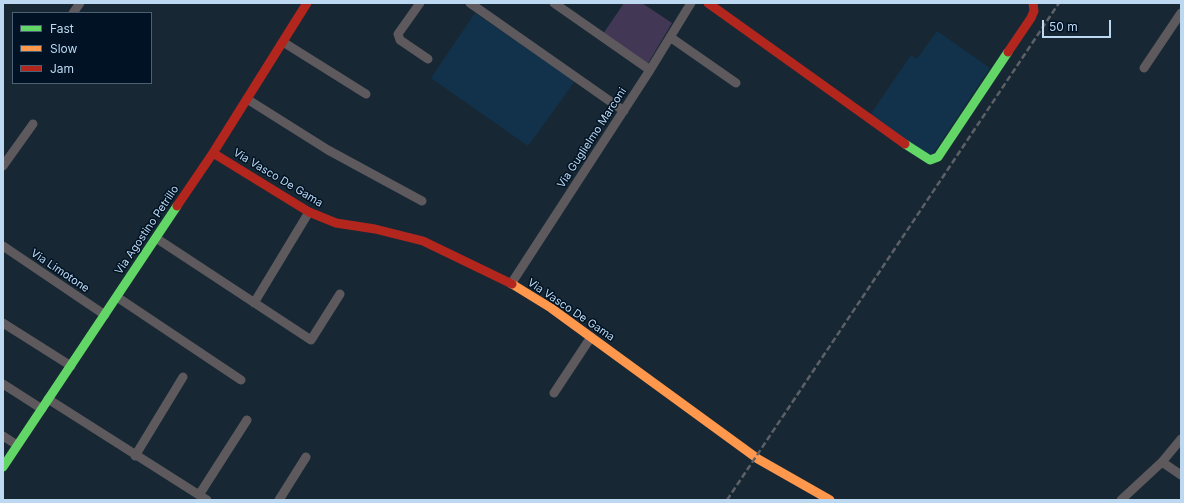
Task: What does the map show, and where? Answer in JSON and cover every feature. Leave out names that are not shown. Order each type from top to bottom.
[{"type":"street","points":[[74,12],[80,3]]},
{"type":"street","name":"Via Agostino Petrillo","points":[[3,467],[213,153],[307,3]]},
{"type":"street","points":[[420,3],[398,34],[400,40],[428,59]]},
{"type":"street","points":[[470,3],[624,111]]},
{"type":"street","points":[[554,3],[650,70]]},
{"type":"street","name":"Via Guglielmo Marconi","points":[[511,284],[624,111],[690,3]]},
{"type":"street","points":[[708,3],[930,160],[938,157],[1031,18],[1034,11],[1033,3]]},
{"type":"street","points":[[1144,68],[1181,13]]},
{"type":"street","points":[[670,37],[736,83]]},
{"type":"street","points":[[283,42],[366,94]]},
{"type":"street","points":[[247,99],[328,150],[422,201]]},
{"type":"street","points":[[3,166],[33,124]]},
{"type":"street","name":"Via Vasco De Gama","points":[[213,153],[310,212],[336,223],[423,241],[511,284],[551,308],[758,458],[830,500]]},
{"type":"street","points":[[254,303],[310,212]]},
{"type":"street","points":[[156,238],[311,340],[340,294]]},
{"type":"street","name":"Via Limotone","points":[[3,246],[105,315]]},
{"type":"street","points":[[117,297],[241,380]]},
{"type":"street","points":[[3,323],[71,366]]},
{"type":"street","points":[[554,393],[591,337]]},
{"type":"street","points":[[135,456],[183,377]]},
{"type":"street","points":[[3,384],[42,409]]},
{"type":"street","points":[[48,399],[135,456],[203,498],[247,420]]},
{"type":"street","points":[[3,436],[17,445]]},
{"type":"street","points":[[1121,500],[1162,462],[1181,439]]},
{"type":"street","points":[[279,500],[306,457]]},
{"type":"street","points":[[1162,462],[1181,475]]},
{"type":"shaded area","points":[[624,3],[642,3],[672,23],[647,65],[603,34]]},
{"type":"shaded area","points":[[475,13],[575,81],[528,146],[431,78]]},
{"type":"shaded area","points":[[937,31],[990,68],[933,154],[927,155],[870,115],[911,55],[917,59]]},
{"type":"railway","points":[[727,500],[1059,3]]},
{"type":"traffic: fast","points":[[905,144],[930,160],[938,157],[1008,52]]},
{"type":"traffic: fast","points":[[3,467],[177,206]]},
{"type":"traffic: slow","points":[[512,284],[551,308],[758,459],[830,500]]},
{"type":"traffic: jam","points":[[177,206],[213,153],[307,3]]},
{"type":"traffic: jam","points":[[708,3],[905,144]]},
{"type":"traffic: jam","points":[[1008,52],[1031,18],[1034,11],[1033,3]]},
{"type":"traffic: jam","points":[[213,153],[309,212],[336,223],[375,229],[423,241],[512,284]]}]
